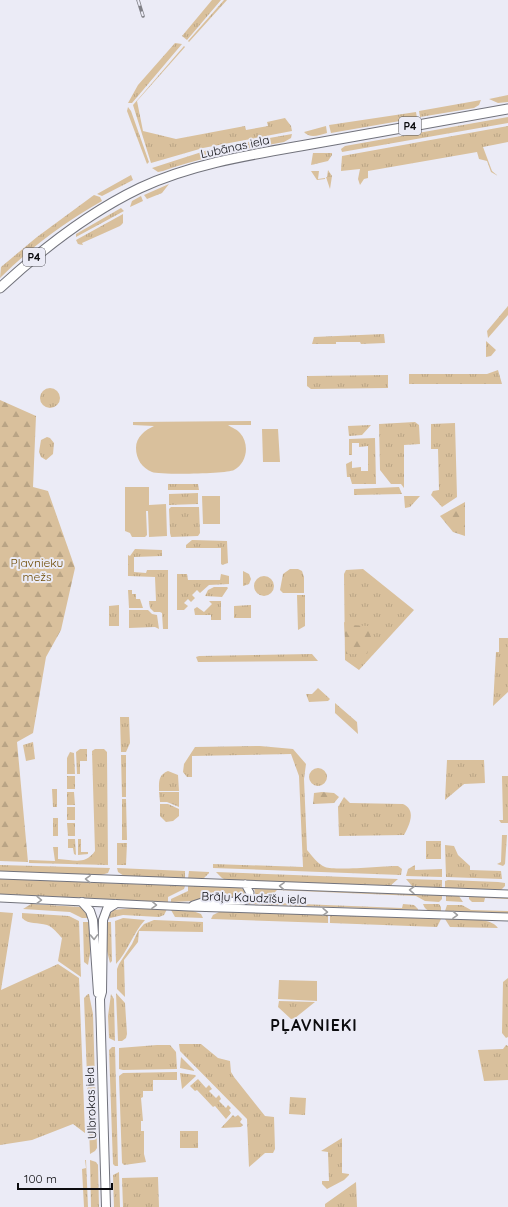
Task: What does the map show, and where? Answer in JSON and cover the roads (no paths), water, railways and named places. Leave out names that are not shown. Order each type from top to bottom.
[{"type":"main road","name":"Lubānas iela","points":[[0,288],[37,255],[76,226],[122,197],[150,184],[180,173],[233,158],[508,109]]},
{"type":"main road","name":"Ulbrokas iela","points":[[82,902],[90,911],[93,920],[97,992],[100,999]]},
{"type":"main road","name":"Ulbrokas iela","points":[[106,1207],[100,999],[102,992],[104,914],[115,904]]},
{"type":"street","name":"Brāļu Kaudzīšu iela","points":[[0,875],[508,894]]},
{"type":"street","points":[[189,907],[202,902],[244,901],[250,896],[249,889],[245,884]]},
{"type":"street","name":"Brāļu Kaudzīšu iela","points":[[0,898],[189,907],[508,918]]},
{"type":"railway","points":[[138,0],[143,16]]},
{"type":"district","name":"PĻAVNIEKI","points":[[314,1025]]},
{"type":"park label","name":"Pļavnieku mežs","points":[[37,570]]}]
